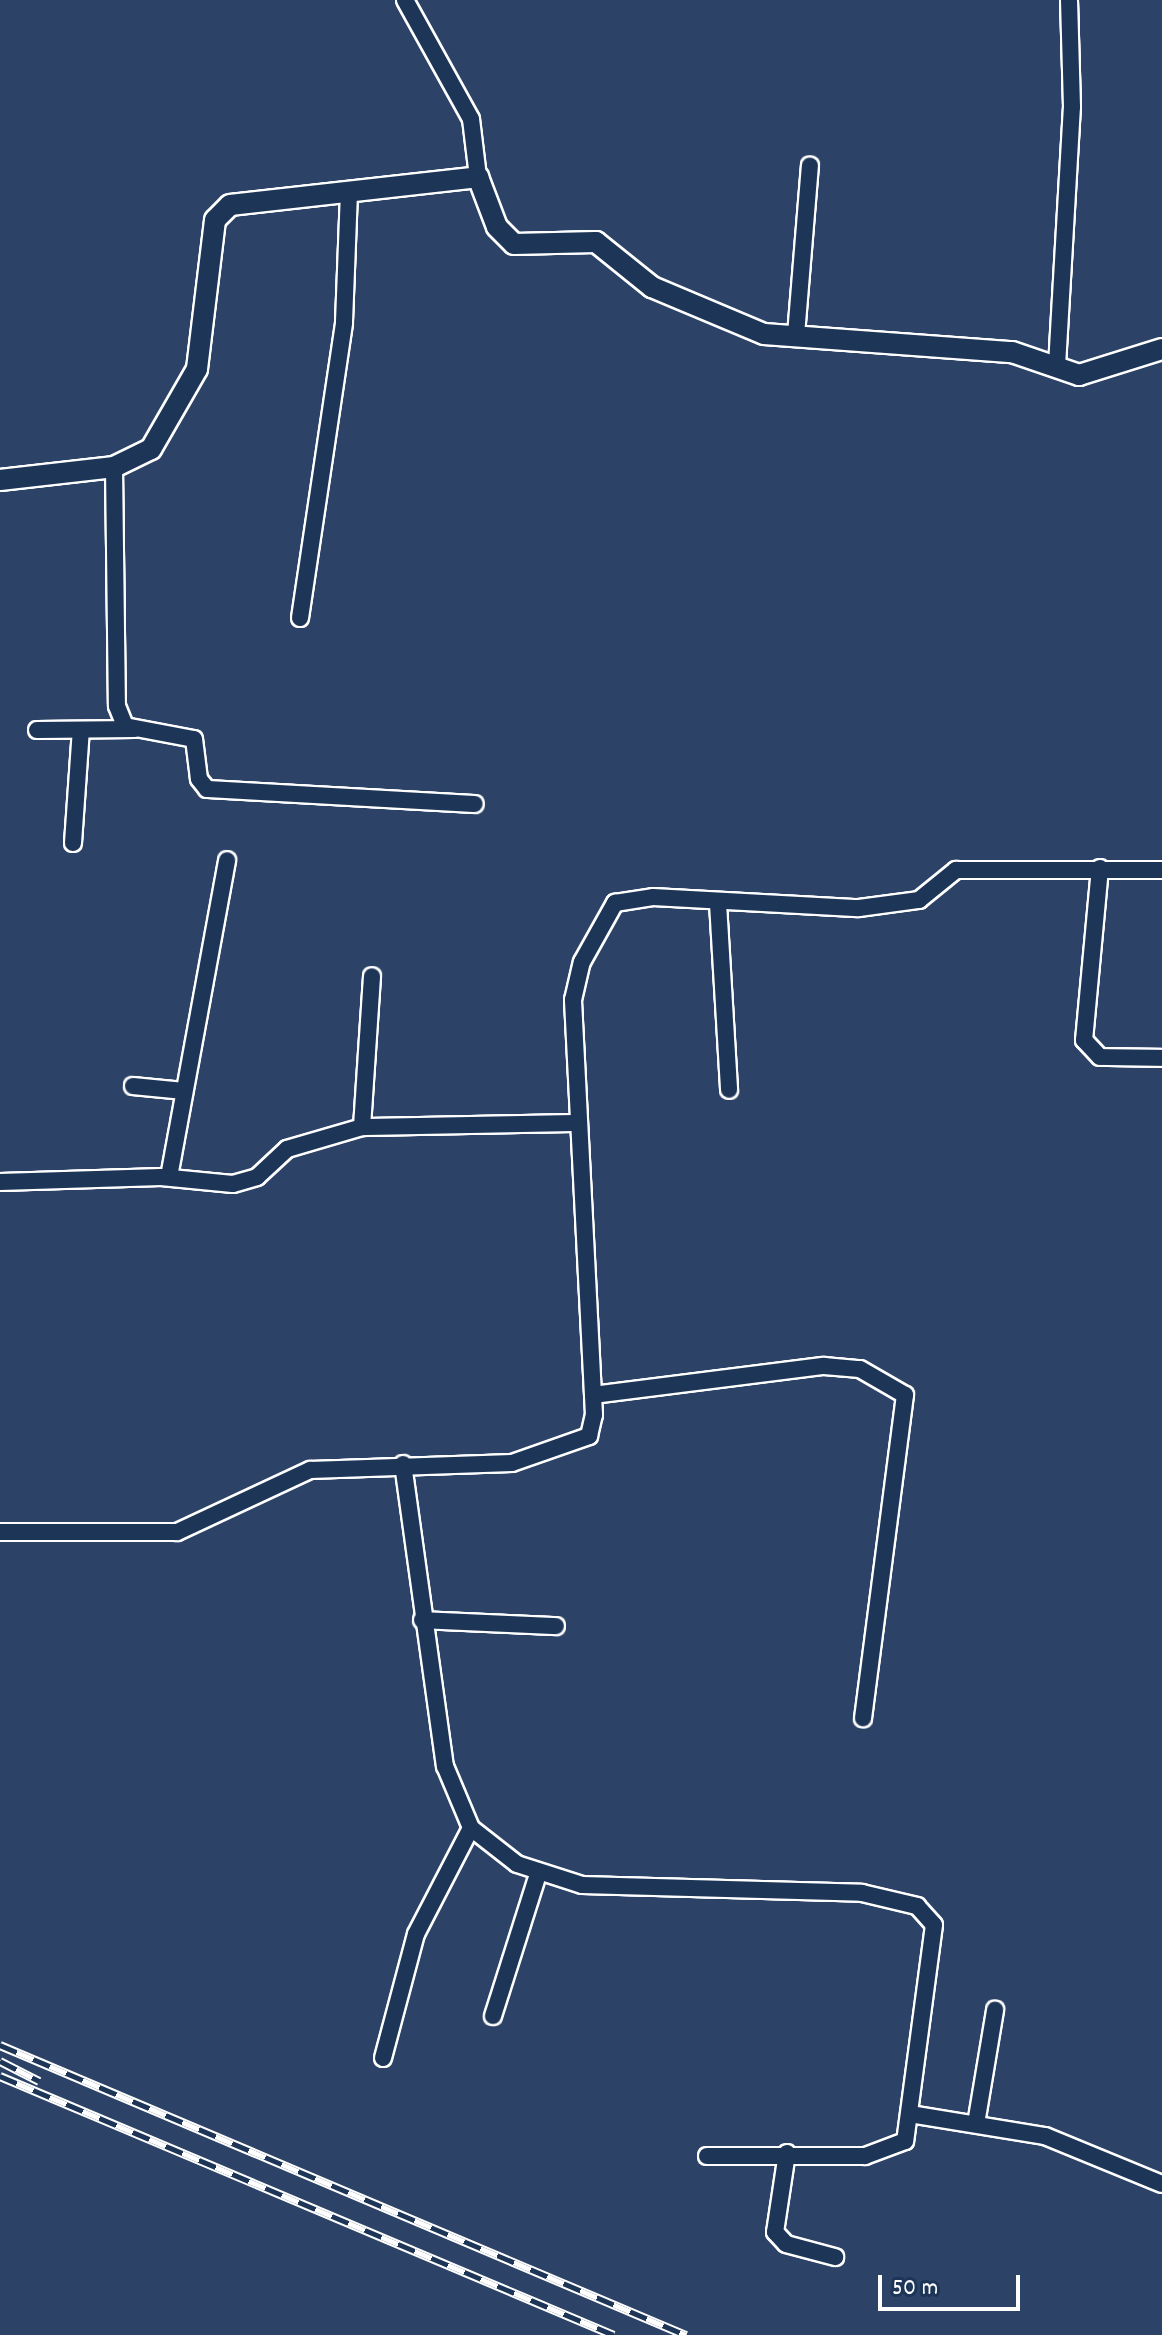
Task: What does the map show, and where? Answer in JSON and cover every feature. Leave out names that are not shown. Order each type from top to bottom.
[{"type":"street","points":[[405,0],[471,119],[478,177],[497,227],[514,244],[596,242],[652,287],[753,331],[999,350],[1087,374],[1162,349]]},
{"type":"street","points":[[1057,366],[1072,107],[1069,0]]},
{"type":"street","points":[[796,335],[810,166]]},
{"type":"street","points":[[0,480],[114,467],[151,449],[197,369],[217,211],[478,177]]},
{"type":"street","points":[[300,618],[346,312],[349,194]]},
{"type":"street","points":[[114,467],[117,706],[120,720],[135,729]]},
{"type":"street","points":[[37,730],[135,729],[194,739],[199,779],[207,789],[475,804]]},
{"type":"street","points":[[73,843],[81,730]]},
{"type":"street","points":[[169,1177],[227,860]]},
{"type":"street","points":[[1100,868],[1084,1040],[1100,1057],[1162,1058]]},
{"type":"street","points":[[0,1532],[177,1532],[286,1477],[403,1464],[485,1466],[574,1445],[594,1426],[578,1123],[575,982],[605,915],[632,896],[718,903],[873,907],[919,900],[956,870],[1162,870]]},
{"type":"street","points":[[718,903],[729,1090]]},
{"type":"street","points":[[362,1127],[372,976]]},
{"type":"street","points":[[133,1086],[184,1091]]},
{"type":"street","points":[[0,1182],[169,1177],[246,1182],[287,1149],[362,1127],[578,1123]]},
{"type":"street","points":[[593,1395],[824,1366],[860,1369],[905,1395],[863,1718]]},
{"type":"street","points":[[403,1464],[422,1620],[445,1766],[471,1828],[538,1874],[582,1885],[806,1887],[917,1906],[934,1925],[936,1943],[905,2141],[885,2153],[707,2156]]},
{"type":"street","points":[[422,1620],[556,1626]]},
{"type":"street","points":[[383,2058],[416,1934],[471,1828]]},
{"type":"street","points":[[493,2016],[538,1874]]},
{"type":"street","points":[[976,2124],[995,2010]]},
{"type":"street","points":[[910,2114],[1045,2136],[1162,2184]]},
{"type":"street","points":[[787,2153],[775,2232],[786,2244],[835,2257]]},
{"type":"railway","points":[[0,2045],[686,2335]]},
{"type":"railway","points":[[0,2061],[39,2081]]},
{"type":"railway","points":[[0,2076],[614,2335]]}]
